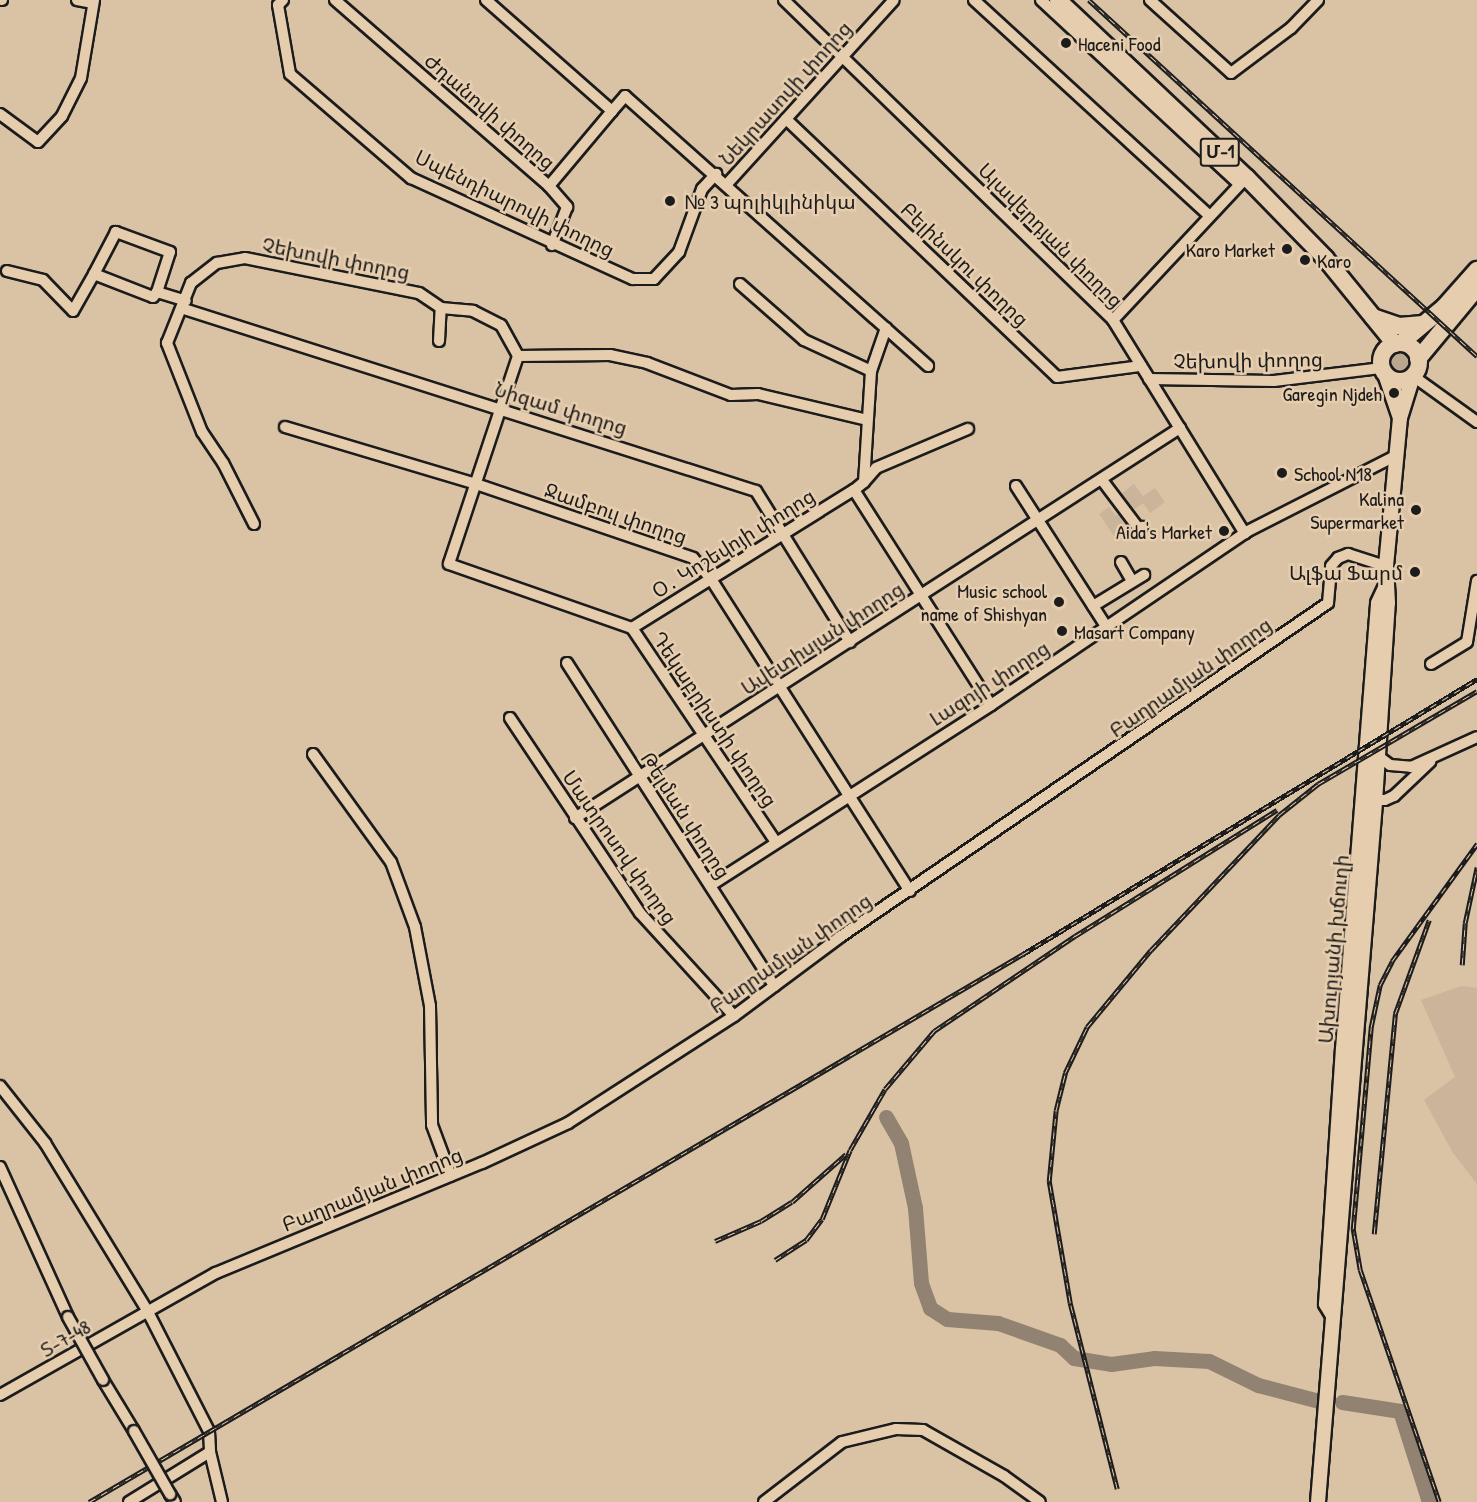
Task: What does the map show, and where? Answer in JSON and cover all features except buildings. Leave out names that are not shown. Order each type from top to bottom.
[{"type":"highway","name":"Մ-1","points":[[1058,0],[1325,258],[1370,315],[1398,344]]},
{"type":"highway","points":[[1477,270],[1423,324],[1398,344],[1385,351],[1383,368],[1395,381],[1413,376],[1418,359],[1477,288]]},
{"type":"highway","name":"Մ-1","points":[[1370,315],[1383,368]]},
{"type":"highway","points":[[1370,315],[1400,326],[1423,324]]},
{"type":"highway","points":[[1398,344],[1413,348],[1418,359]]},
{"type":"main road","name":"Ախուրյանի խճուղի","points":[[1370,800],[1378,756],[1388,603],[1385,588],[1386,567],[1400,418],[1383,368]]},
{"type":"main road","points":[[1400,418],[1413,376]]},
{"type":"main road","name":"Ախուրյանի խճուղի","points":[[1318,1502],[1332,1314],[1337,1304],[1370,800],[1378,603],[1385,588]]},
{"type":"street","points":[[0,114],[38,142],[62,116],[81,78],[93,2],[77,0]]},
{"type":"street","name":"Սպենդիարովի փողոց","points":[[283,0],[278,5],[290,74],[411,178],[552,245],[633,279],[654,279]]},
{"type":"street","name":"Ժդանովի փողոց","points":[[334,0],[549,186],[612,111]]},
{"type":"street","points":[[486,0],[612,111],[624,96],[716,174],[928,366]]},
{"type":"street","name":"Ալավերդյան փողոց","points":[[784,0],[1113,320],[1245,534]]},
{"type":"street","name":"Նեկրասովի փողոց","points":[[727,184],[894,0]]},
{"type":"street","points":[[974,0],[1209,215]]},
{"type":"street","points":[[1041,0],[1243,181],[1113,320]]},
{"type":"street","points":[[1149,0],[1232,73],[1292,28],[1318,0]]},
{"type":"street","name":"Բելինսկու փողոց","points":[[786,118],[1057,377],[1141,366]]},
{"type":"street","name":"Նեկրասովի փողոց","points":[[654,279],[679,252],[702,189],[716,174]]},
{"type":"street","points":[[549,186],[567,207],[552,245]]},
{"type":"street","points":[[7,271],[43,280],[73,311],[116,232],[170,252],[157,292]]},
{"type":"street","name":"Չեխովի փողոց","points":[[254,524],[223,463],[202,432],[167,343],[185,305],[191,283],[217,264],[245,258],[419,293],[441,308],[472,310],[501,325],[518,356]]},
{"type":"street","name":"Նիզամ փողոց","points":[[94,274],[153,297],[157,292],[185,305],[756,490],[784,531],[850,642]]},
{"type":"street","points":[[741,284],[804,339],[871,371]]},
{"type":"street","points":[[439,341],[441,308]]},
{"type":"street","points":[[864,482],[871,371],[886,328]]},
{"type":"street","points":[[476,484],[518,356],[610,356],[647,363],[730,395],[758,394],[867,420]]},
{"type":"street","name":"Չեխովի փողոց","points":[[1149,379],[1274,381],[1383,368]]},
{"type":"street","points":[[1413,376],[1477,422]]},
{"type":"street","name":"Ջամբուլ փողոց","points":[[285,426],[476,484],[693,558],[711,579],[910,891]]},
{"type":"street","name":"Ավետիսյան փողոց","points":[[574,819],[1180,428]]},
{"type":"street","points":[[864,482],[876,468],[969,429]]},
{"type":"street","name":"Լազոյի փողոց","points":[[711,885],[847,795],[991,705],[1245,534],[1356,472],[1397,455]]},
{"type":"street","points":[[1102,480],[1139,529],[1142,527]]},
{"type":"street","name":"Օ․ Կոշեվոյի փողոց","points":[[632,628],[864,482]]},
{"type":"street","name":"Դեկաբրիստի փողոց","points":[[476,484],[449,564],[632,628],[776,842]]},
{"type":"street","points":[[1016,486],[1107,628]]},
{"type":"street","points":[[854,490],[991,705]]},
{"type":"street","name":"Բաղրամյան փողոց","points":[[148,1312],[216,1273],[451,1176],[568,1123],[734,1016],[910,891],[1328,603],[1331,566],[1338,558],[1348,554],[1386,567]]},
{"type":"street","points":[[1120,562],[1132,581]]},
{"type":"street","points":[[1093,606],[1144,575]]},
{"type":"street","points":[[1431,664],[1467,642],[1477,581]]},
{"type":"street","name":"Թելման փողոց","points":[[567,663],[774,986]]},
{"type":"street","name":"Մատրոսով փողոց","points":[[510,718],[574,819],[640,913],[734,1016]]},
{"type":"street","points":[[1378,756],[1402,768],[1435,758],[1477,736]]},
{"type":"street","points":[[313,754],[391,862],[415,927],[430,1006],[432,1125],[451,1176]]},
{"type":"street","points":[[1370,800],[1394,796],[1435,758]]},
{"type":"street","points":[[0,1086],[45,1143],[148,1312],[209,1431],[210,1452],[222,1502]]},
{"type":"street","points":[[0,1167],[68,1317],[172,1498]]},
{"type":"street","name":"Տ-7-48","points":[[0,1395],[148,1312]]},
{"type":"street","points":[[764,1502],[842,1442],[896,1429],[923,1430],[1004,1476],[1040,1502]]},
{"type":"street","points":[[129,1502],[210,1452]]},
{"type":"shaded area","points":[[1400,350],[1408,354],[1412,362],[1408,370],[1400,374],[1392,370],[1388,362],[1392,354]]},
{"type":"shaded area","points":[[1134,484],[1143,496],[1155,488],[1165,502],[1150,513],[1143,503],[1121,519],[1126,527],[1114,536],[1099,514],[1109,507],[1116,516],[1129,507],[1121,494]]},
{"type":"shaded area","name":"Aida's Market","points":[[1224,523],[1232,531],[1224,539],[1216,531]]},
{"type":"shaded area","points":[[1461,986],[1477,988],[1477,1184],[1453,1153],[1424,1100],[1455,1077],[1421,1000]]},
{"type":"waterway","points":[[886,1117],[901,1143],[915,1208],[921,1283],[930,1308],[947,1319],[998,1323],[1060,1345],[1074,1358],[1111,1364],[1154,1358],[1209,1361],[1258,1385],[1319,1401]]},
{"type":"waterway","points":[[1342,1402],[1400,1411],[1429,1502]]},
{"type":"railway","points":[[1089,0],[1477,356]]},
{"type":"railway","points":[[89,1502],[1023,954],[1477,679]]},
{"type":"railway","points":[[1117,1489],[1070,1303],[1049,1181],[1056,1110],[1065,1073],[1087,1027],[1151,950],[1279,815],[1318,784],[1477,691]]},
{"type":"railway","points":[[775,1260],[806,1240],[822,1219],[850,1150],[885,1089],[934,1031],[1075,936],[1277,810]]},
{"type":"railway","points":[[1439,1502],[1360,1270],[1353,1229],[1371,1027],[1380,985],[1392,961],[1477,844]]},
{"type":"railway","points":[[1462,965],[1465,923],[1477,867]]},
{"type":"railway","points":[[1374,1234],[1395,1014],[1429,920]]},
{"type":"railway","points":[[715,1241],[761,1221],[792,1202],[846,1154]]},
{"type":"place","name":"Haceni Food","points":[[1066,43]]},
{"type":"place","name":"№ 3 պոլիկլինիկա","points":[[670,201]]},
{"type":"place","name":"Karo Market","points":[[1287,249]]},
{"type":"place","name":"Karo","points":[[1305,260]]},
{"type":"place","name":"Garegin Njdeh","points":[[1394,393]]},
{"type":"place","name":"School N18","points":[[1282,473]]},
{"type":"place","name":"Kalina Supermarket","points":[[1416,510]]},
{"type":"place","name":"Aida's Market","points":[[1224,531]]},
{"type":"place","name":"Ալֆա Ֆարմ","points":[[1415,572]]},
{"type":"place","name":"Music school name of Shishyan","points":[[1059,602]]},
{"type":"place","name":"Masart Company","points":[[1062,631]]}]
